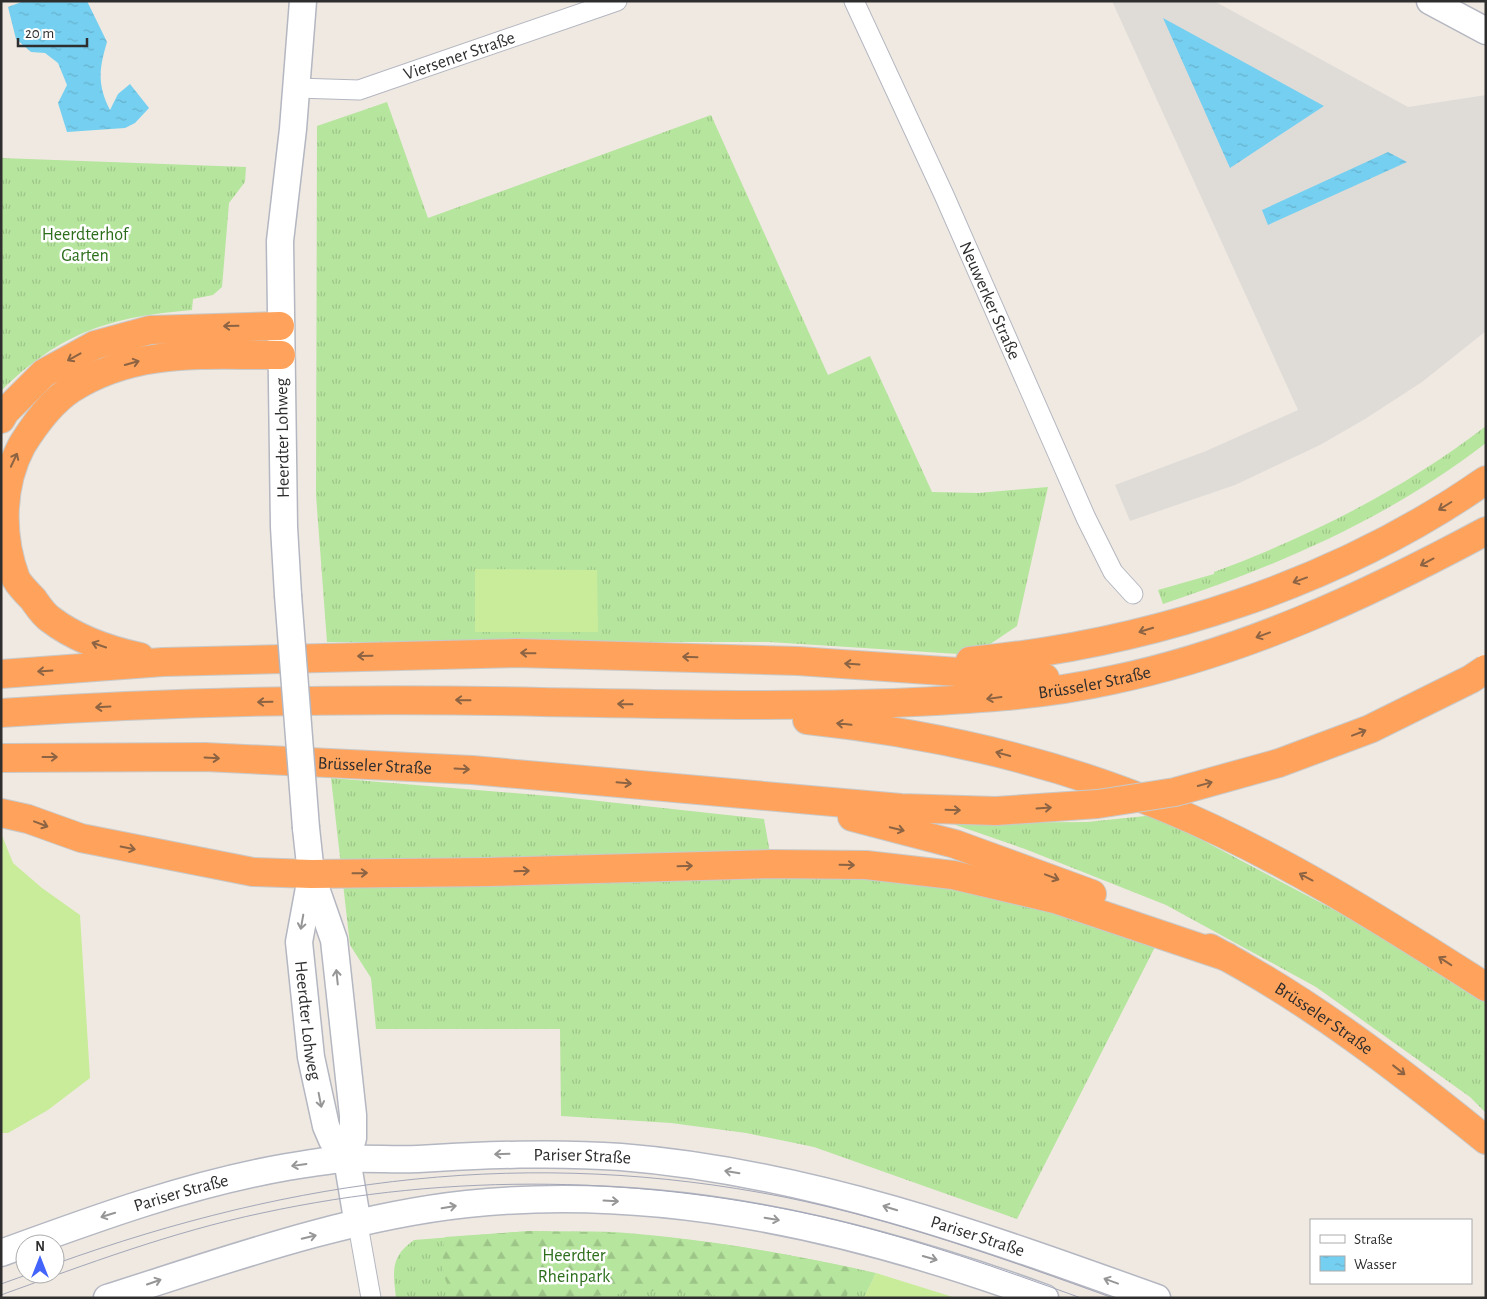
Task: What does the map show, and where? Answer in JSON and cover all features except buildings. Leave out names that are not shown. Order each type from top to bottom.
[{"type":"highway","points":[[1,419],[5,412],[44,373],[95,345],[150,330],[280,326]]},
{"type":"highway","points":[[163,662],[122,653],[88,642],[49,618],[16,580],[2,545],[1,500],[12,461],[35,424],[52,404],[71,389],[110,370],[152,358],[280,355]]},
{"type":"highway","points":[[901,667],[1018,656],[1128,636],[1248,600],[1319,573],[1397,535],[1486,480]]},
{"type":"highway","name":"Brüsseler Straße","points":[[1,713],[190,703],[420,699],[674,705],[845,705],[988,699],[1112,680],[1191,659],[1262,636],[1338,606],[1410,572],[1486,531]]},
{"type":"highway","points":[[1,674],[163,662],[517,653],[750,659],[901,667],[996,676],[1112,680]]},
{"type":"highway","name":"Brüsseler Straße","points":[[1,758],[204,757],[462,769],[901,808],[996,811],[1098,804],[1175,792],[1279,763],[1370,729],[1471,679],[1486,669]]},
{"type":"highway","name":"Brüsseler Straße","points":[[674,705],[880,728],[980,748],[1079,775],[1166,808],[1240,842],[1313,880],[1486,987]]},
{"type":"highway","name":"Brüsseler Straße","points":[[747,795],[857,818],[964,847],[1050,876],[1157,920],[1226,957],[1318,1011],[1395,1066],[1486,1140]]},
{"type":"highway","points":[[1,813],[28,819],[80,838],[253,872],[311,874],[771,864],[866,865],[953,875],[1055,899],[1226,957]]},
{"type":"main road","name":"Heerdter Lohweg","points":[[303,1],[297,88],[280,241],[280,355],[288,595],[311,874],[334,940],[354,1115],[353,1138],[347,1159],[358,1225]]},
{"type":"main road","points":[[1430,1],[1486,31]]},
{"type":"main road","name":"Heerdter Lohweg","points":[[311,874],[299,942],[310,1049],[326,1126],[332,1140],[347,1159]]},
{"type":"main road","name":"Pariser Straße","points":[[1,1252],[96,1219],[204,1186],[285,1168],[347,1159],[416,1159],[517,1153],[568,1154],[630,1158],[740,1173],[812,1187],[871,1202],[997,1240],[1156,1298]]},
{"type":"main road","name":"Pariser Straße","points":[[107,1298],[242,1254],[401,1215],[467,1204],[534,1200],[633,1202],[722,1210],[792,1222],[935,1260],[1045,1298]]},
{"type":"street","name":"Viersener Straße","points":[[297,88],[359,90],[617,1]]},
{"type":"street","name":"Neuwerker Straße","points":[[854,1],[944,195],[1086,518],[1113,572],[1133,594]]},
{"type":"street","points":[[358,1225],[371,1298]]},
{"type":"green space","points":[[387,102],[428,218],[711,115],[828,375],[870,356],[932,492],[978,493],[1048,487],[1017,626],[974,655],[769,642],[327,642],[316,495],[317,126]]},
{"type":"green space","name":"Heerdterhof Garten","points":[[1,158],[246,167],[245,182],[229,203],[222,287],[213,295],[193,299],[192,310],[136,317],[111,323],[66,341],[45,354],[1,391]]},
{"type":"green space","points":[[1486,426],[1486,443],[1449,470],[1371,517],[1290,556],[1163,604],[1158,590],[1214,574],[1214,572],[1321,527],[1423,470]]},
{"type":"green space","points":[[475,569],[597,570],[598,632],[475,632]]},
{"type":"green space","points":[[331,778],[562,797],[764,819],[774,876],[904,879],[1008,898],[1156,945],[1017,1219],[814,1147],[746,1133],[671,1123],[561,1116],[560,1029],[376,1029],[371,978],[350,945]]},
{"type":"green space","points":[[1155,815],[1376,932],[1486,1002],[1486,1113],[1470,1097],[1316,987],[1166,905],[1025,849],[950,823],[1087,822]]},
{"type":"green space","points":[[1,833],[13,863],[42,888],[80,915],[90,1078],[48,1110],[8,1133],[1,1133]]},
{"type":"green space","name":"Heerdter Rheinpark","points":[[531,1231],[614,1232],[680,1238],[779,1253],[876,1273],[864,1298],[396,1298],[395,1265],[401,1252],[414,1240]]},
{"type":"green space","name":"Heerdter Rheinpark","points":[[531,1231],[604,1232],[676,1238],[767,1251],[857,1269],[846,1298],[751,1298],[655,1291],[568,1298],[458,1298],[452,1292],[443,1270],[445,1237]]},
{"type":"green space","points":[[876,1273],[956,1298],[864,1298]]},
{"type":"shaded area","points":[[1112,1],[1214,1],[1408,107],[1486,95],[1486,331],[1422,382],[1365,419],[1320,445],[1235,485],[1130,521],[1115,485],[1206,451],[1298,410]]},
{"type":"water","points":[[24,1],[87,1],[107,42],[101,69],[101,84],[106,101],[110,110],[118,94],[130,84],[149,108],[135,123],[125,128],[67,132],[58,103],[67,85],[58,63],[45,53],[31,52],[16,39],[8,7]]},
{"type":"water","points":[[1163,18],[1324,106],[1230,168]]},
{"type":"water","points":[[1388,152],[1407,162],[1268,225],[1262,210]]},
{"type":"tram line","points":[[65,1261],[145,1234],[235,1210],[325,1191],[415,1179],[506,1173],[597,1174],[690,1182],[784,1197],[826,1206],[950,1242],[1113,1298]]},
{"type":"tram line","points":[[1,1295],[163,1239],[195,1229],[262,1213],[333,1200],[405,1190],[477,1185],[549,1184],[621,1187],[693,1194],[765,1205],[836,1220],[929,1246],[1081,1298]]},
{"type":"tram line","points":[[1,1284],[15,1279]]}]
